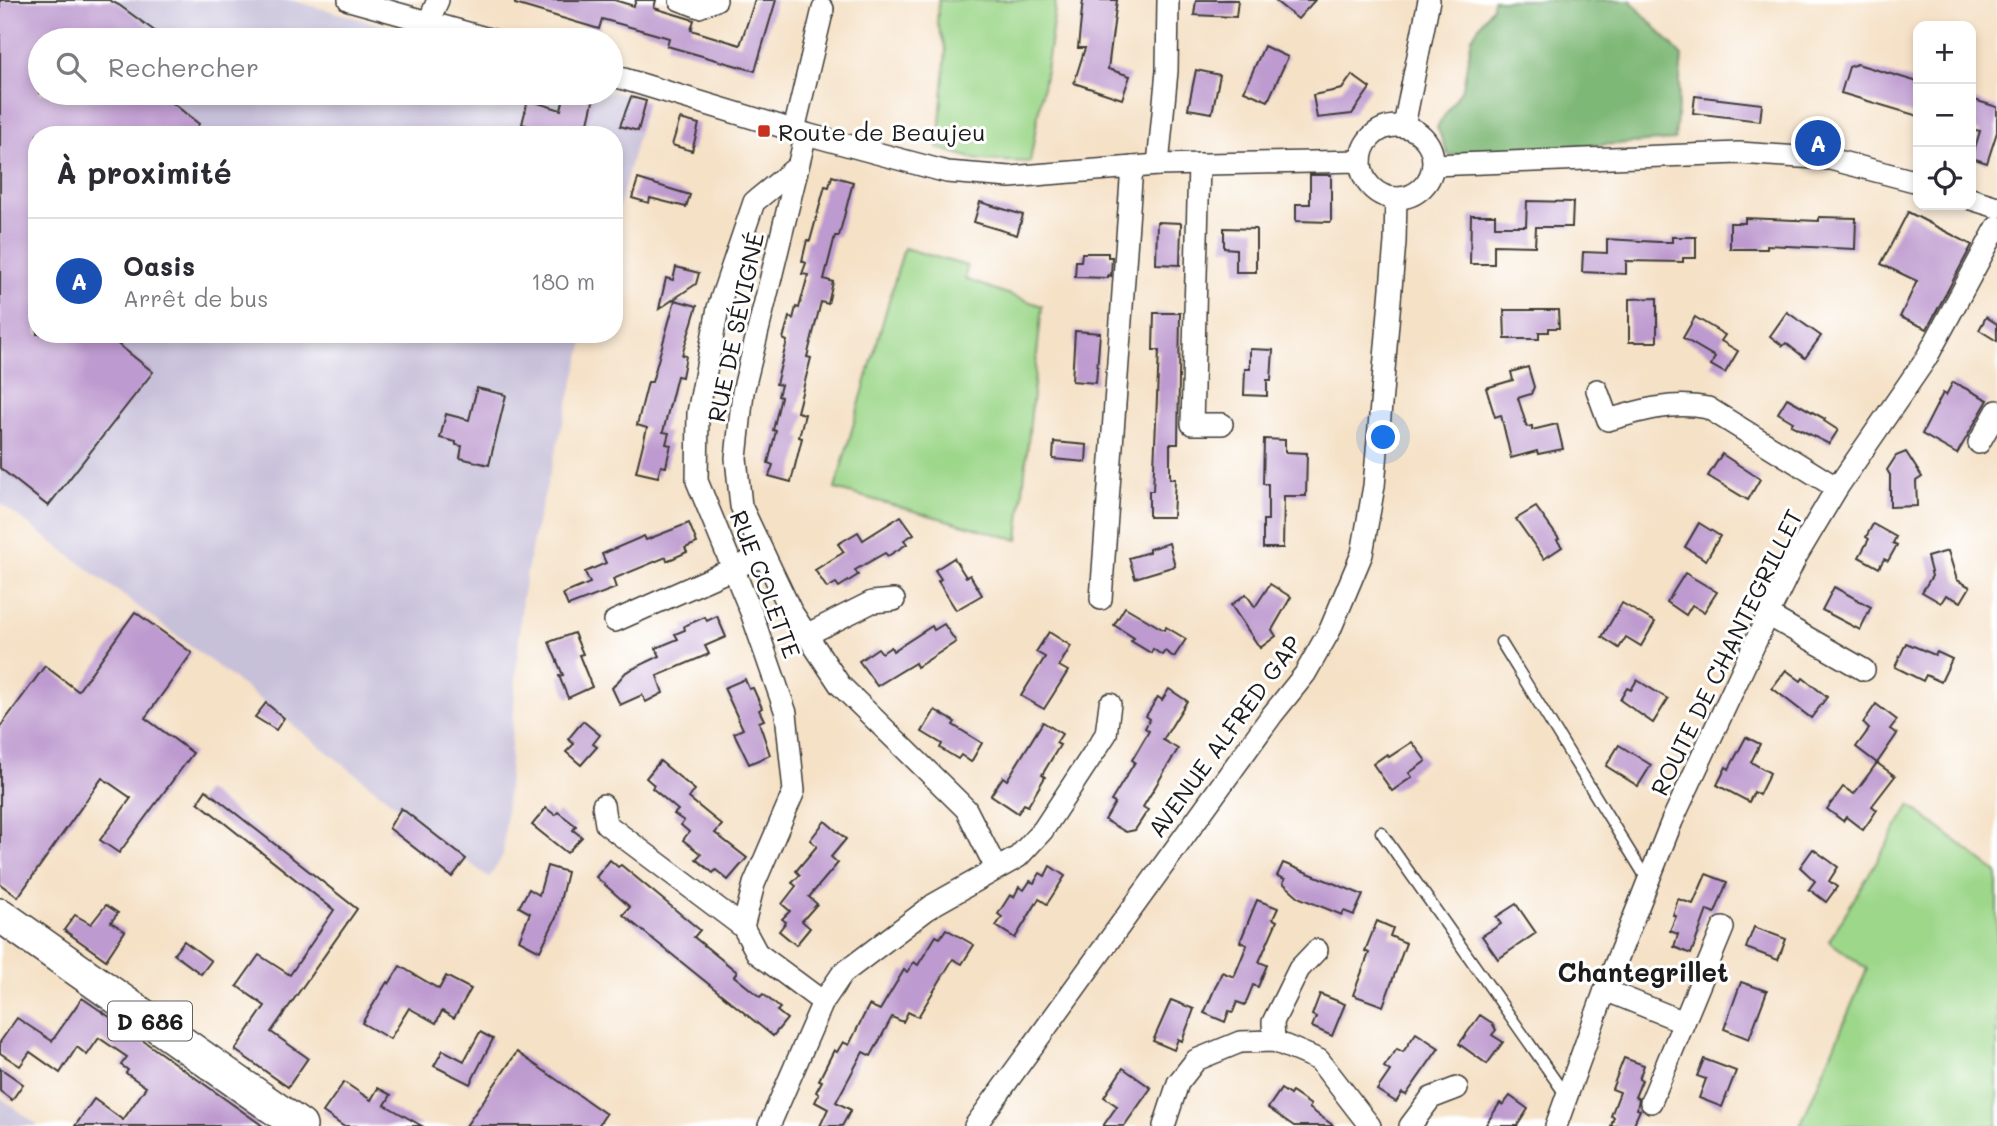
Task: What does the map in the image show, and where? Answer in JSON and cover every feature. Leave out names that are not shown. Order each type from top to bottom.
[{"type":"main road","name":"D 686","points":[[0,915],[300,1126]]},
{"type":"street","points":[[349,0],[453,28]]},
{"type":"street","points":[[429,21],[438,0]]},
{"type":"street","points":[[680,0],[699,7],[716,0]]},
{"type":"street","points":[[1158,165],[1167,71],[1168,0]]},
{"type":"street","points":[[1404,126],[1429,0]]},
{"type":"street","name":"RUE DE SÉVIGNÉ","points":[[823,9],[800,132],[798,166],[743,392],[736,458],[741,506],[791,611],[840,685],[966,809],[996,868]]},
{"type":"street","points":[[623,79],[800,132],[947,172],[1010,177],[1158,165],[1361,160]]},
{"type":"street","points":[[1404,126],[1414,129],[1429,144],[1433,165],[1425,185],[1407,197],[1385,196],[1375,191],[1362,172],[1363,150],[1374,133],[1383,128],[1404,126]]},
{"type":"street","points":[[1433,165],[1739,152],[1830,159],[1913,182]]},
{"type":"street","points":[[1199,164],[1192,424],[1222,424]]},
{"type":"street","name":"RUE COLETTE","points":[[743,927],[754,884],[794,791],[786,713],[733,568],[697,481],[698,413],[718,308],[754,202],[798,166]]},
{"type":"street","points":[[1101,599],[1132,167]]},
{"type":"street","name":"AVENUE ALFRED GAP","points":[[975,1126],[1272,715],[1305,674],[1330,630],[1362,554],[1374,486],[1394,255],[1396,198]]},
{"type":"street","points":[[1976,201],[1997,207]]},
{"type":"street","name":"ROUTE DE CHANTEGRILLET","points":[[1556,1126],[1605,990],[1672,821],[1797,555],[1837,488],[1927,357],[1997,228]]},
{"type":"street","points":[[1597,390],[1608,420],[1649,408],[1688,404],[1708,408],[1837,488]]},
{"type":"street","points":[[1979,443],[1997,411]]},
{"type":"street","points":[[615,621],[764,555]]},
{"type":"street","points":[[806,635],[872,602],[894,600]]},
{"type":"street","points":[[1768,615],[1864,670]]},
{"type":"street","points":[[769,1126],[823,1002],[842,974],[933,905],[1018,857],[1043,830],[1106,734],[1110,704]]},
{"type":"street","points":[[603,805],[606,824],[743,927],[757,953],[823,1002]]},
{"type":"street","points":[[1651,1102],[1723,928]]},
{"type":"street","points":[[1274,1041],[1273,1022],[1299,969],[1318,950]]},
{"type":"street","points":[[1605,990],[1684,1021]]},
{"type":"street","points":[[1164,1126],[1178,1083],[1196,1060],[1240,1042],[1274,1041],[1319,1060],[1370,1126]]},
{"type":"street","points":[[1410,1126],[1432,1098],[1457,1088]]},
{"type":"lane","points":[[1501,642],[1648,881]]},
{"type":"lane","points":[[1381,832],[1567,1097]]},
{"type":"shaded area","points":[[0,0],[290,0],[393,28],[28,28],[28,105],[623,105],[623,94],[647,101],[623,192],[623,126],[28,126],[28,343],[584,343],[534,535],[522,598],[503,856],[489,878],[225,672],[0,503]]},
{"type":"shaded area","points":[[0,1097],[39,1126],[0,1126]]},
{"type":"green space","points":[[939,0],[1056,0],[1030,162],[978,160],[938,148],[946,50],[937,22]]},
{"type":"green space","points":[[1493,0],[1630,0],[1682,56],[1675,140],[1448,155],[1437,127],[1463,87],[1472,37],[1492,7]]},
{"type":"green space","points":[[904,248],[967,266],[965,279],[1042,306],[1018,540],[835,489]]},
{"type":"green space","points":[[1910,805],[1997,873],[1997,1126],[1800,1126],[1867,969],[1829,941]]},
{"type":"building","points":[[0,0],[109,0],[151,28],[28,28],[28,105],[175,105],[199,124],[28,126],[28,343],[116,343],[153,372],[48,506],[0,468]]},
{"type":"building","points":[[515,0],[614,0],[634,6],[636,0],[656,0],[654,8],[694,20],[691,30],[740,45],[755,0],[776,0],[755,71],[667,46],[669,38],[602,19],[599,28],[596,28],[515,4]]},
{"type":"building","points":[[1083,0],[1117,0],[1108,69],[1130,76],[1122,99],[1074,83],[1085,48],[1078,48]]},
{"type":"building","points":[[1196,0],[1238,0],[1236,17],[1194,15]]},
{"type":"building","points":[[1274,0],[1315,0],[1298,19]]},
{"type":"building","points":[[1264,46],[1288,57],[1268,101],[1244,91]]},
{"type":"building","points":[[1857,64],[1913,81],[1913,115],[1841,93],[1849,67]]},
{"type":"building","points":[[1196,70],[1220,75],[1212,113],[1188,109]]},
{"type":"building","points":[[1352,75],[1370,88],[1352,114],[1317,118],[1313,95],[1342,89]]},
{"type":"building","points":[[1695,96],[1762,104],[1760,121],[1693,113]]},
{"type":"building","points":[[631,97],[646,101],[638,131],[620,126]]},
{"type":"building","points":[[1976,101],[1997,107],[1997,132],[1987,163],[1976,159],[1980,131],[1976,130]]},
{"type":"building","points":[[527,105],[544,105],[561,110],[562,105],[592,105],[587,126],[522,124]]},
{"type":"building","points":[[680,119],[699,124],[692,151],[672,145]]},
{"type":"building","points":[[1310,175],[1331,175],[1331,222],[1296,221],[1296,204],[1310,204]]},
{"type":"building","points":[[832,176],[853,182],[824,279],[833,282],[828,304],[821,302],[807,357],[811,358],[797,412],[805,414],[799,437],[802,438],[791,482],[769,476],[773,465],[768,463],[776,431],[773,430],[781,397],[778,396],[781,385],[776,384],[787,341],[783,339],[789,317],[793,319],[796,307],[799,308],[808,275],[802,274],[806,263],[802,261],[807,240],[810,241],[825,186],[829,187]]},
{"type":"building","points":[[638,179],[690,195],[686,207],[650,198],[649,203],[632,198]]},
{"type":"building","points":[[1527,201],[1573,202],[1572,227],[1536,227],[1535,246],[1494,245],[1494,264],[1470,264],[1471,215],[1495,215],[1495,226],[1526,226]]},
{"type":"building","points":[[980,202],[1023,215],[1017,235],[974,222]]},
{"type":"building","points":[[1908,212],[1972,245],[1927,329],[1900,317],[1917,281],[1881,264]]},
{"type":"building","points":[[1819,217],[1856,218],[1855,249],[1767,245],[1767,249],[1730,249],[1730,223],[1745,223],[1745,218],[1819,221]]},
{"type":"building","points":[[1157,222],[1181,223],[1180,265],[1156,264]]},
{"type":"building","points":[[1224,228],[1256,229],[1256,272],[1236,272],[1236,249],[1224,248]]},
{"type":"building","points":[[1672,237],[1696,237],[1696,258],[1683,258],[1683,262],[1626,261],[1626,274],[1582,272],[1583,252],[1607,253],[1607,239],[1672,242]]},
{"type":"building","points":[[1082,253],[1108,253],[1108,257],[1112,257],[1111,276],[1075,277],[1076,261],[1081,261]]},
{"type":"building","points":[[676,267],[699,273],[696,284],[659,309],[666,278],[673,280]]},
{"type":"building","points":[[1657,298],[1657,342],[1629,342],[1629,299]]},
{"type":"building","points":[[675,300],[697,306],[682,355],[686,356],[682,377],[677,376],[663,432],[669,433],[666,444],[671,445],[666,467],[661,466],[658,477],[636,472],[647,428],[637,425]]},
{"type":"building","points":[[1504,310],[1558,310],[1559,328],[1539,332],[1539,339],[1505,339]]},
{"type":"building","points":[[1787,312],[1821,336],[1805,358],[1786,343],[1783,346],[1770,336]]},
{"type":"building","points":[[1154,313],[1180,313],[1178,444],[1170,444],[1170,479],[1175,479],[1173,517],[1149,517],[1149,491],[1153,491],[1159,350],[1153,350]]},
{"type":"building","points":[[1695,317],[1725,335],[1721,341],[1738,351],[1725,373],[1711,365],[1715,357],[1683,338]]},
{"type":"building","points":[[1986,317],[1997,324],[1997,341],[1979,330]]},
{"type":"building","points":[[1075,331],[1100,333],[1096,383],[1072,381]]},
{"type":"building","points":[[1250,349],[1273,350],[1267,396],[1244,395],[1245,369],[1250,369]]},
{"type":"building","points":[[1528,367],[1534,387],[1531,394],[1518,398],[1527,427],[1532,426],[1532,430],[1557,424],[1563,449],[1538,454],[1537,451],[1511,458],[1501,415],[1495,417],[1486,388],[1513,380],[1511,372]]},
{"type":"building","points":[[1953,382],[1988,400],[1957,454],[1922,434],[1943,393],[1946,395]]},
{"type":"building","points":[[477,388],[506,395],[489,465],[460,458],[462,446],[440,438],[446,414],[469,420]]},
{"type":"building","points":[[1787,398],[1825,419],[1824,421],[1838,430],[1829,444],[1791,425],[1793,422],[1778,413]]},
{"type":"building","points":[[1264,439],[1285,440],[1285,452],[1307,453],[1306,496],[1284,496],[1283,548],[1263,548],[1263,520],[1268,520],[1268,484],[1263,484]]},
{"type":"building","points":[[1054,442],[1087,445],[1086,462],[1053,459]]},
{"type":"building","points":[[1906,452],[1922,477],[1916,481],[1917,506],[1890,507],[1890,475],[1887,470],[1896,456]]},
{"type":"building","points":[[1722,454],[1760,479],[1748,500],[1708,476]]},
{"type":"building","points":[[1536,507],[1562,547],[1544,559],[1516,519]]},
{"type":"building","points":[[901,516],[914,534],[904,540],[907,544],[888,556],[885,553],[855,570],[858,575],[839,587],[836,583],[827,588],[815,570],[844,552],[838,544],[858,532],[863,540]]},
{"type":"building","points":[[689,523],[697,543],[685,548],[687,552],[667,561],[666,557],[613,579],[616,588],[568,606],[563,594],[590,583],[585,572],[606,563],[602,554],[644,536],[646,540]]},
{"type":"building","points":[[1699,523],[1720,536],[1706,560],[1685,547]]},
{"type":"building","points":[[1873,524],[1896,537],[1893,543],[1897,545],[1888,561],[1884,559],[1879,568],[1859,557],[1869,539],[1866,537]]},
{"type":"building","points":[[1169,543],[1175,566],[1135,578],[1129,558]]},
{"type":"building","points":[[1948,551],[1957,580],[1970,587],[1961,602],[1946,595],[1941,603],[1922,592],[1932,576],[1927,557]]},
{"type":"building","points":[[954,558],[966,577],[970,575],[982,595],[956,610],[938,581],[941,579],[935,570]]},
{"type":"building","points":[[1685,573],[1717,592],[1704,612],[1692,605],[1686,615],[1667,602]]},
{"type":"building","points":[[1270,584],[1291,597],[1272,630],[1276,636],[1260,648],[1231,605],[1246,594],[1255,607]]},
{"type":"building","points":[[1834,587],[1871,607],[1860,630],[1822,610]]},
{"type":"building","points":[[1622,603],[1655,622],[1641,646],[1626,637],[1619,648],[1602,637]]},
{"type":"building","points":[[1125,607],[1164,630],[1166,627],[1186,639],[1174,657],[1165,651],[1162,655],[1153,649],[1151,653],[1131,641],[1134,638],[1114,625]]},
{"type":"building","points":[[135,612],[192,653],[145,718],[193,753],[119,853],[100,840],[131,798],[102,778],[18,897],[0,884],[0,727],[45,666],[78,691]]},
{"type":"building","points":[[717,616],[726,637],[705,646],[709,654],[657,676],[663,693],[646,702],[642,695],[620,705],[612,688],[626,672],[660,656],[656,648],[678,639],[675,634],[685,630],[684,626],[705,617],[707,621]]},
{"type":"building","points":[[944,624],[956,642],[917,667],[915,663],[877,686],[859,661],[878,648],[882,653],[891,647],[893,651],[932,626],[934,630]]},
{"type":"building","points":[[1049,632],[1071,646],[1059,666],[1068,671],[1044,709],[1021,696],[1045,657],[1036,652]]},
{"type":"building","points":[[574,633],[583,654],[579,655],[592,687],[568,698],[559,676],[563,675],[549,642]]},
{"type":"building","points":[[1906,643],[1952,659],[1941,682],[1926,675],[1923,681],[1895,667]]},
{"type":"building","points":[[1786,670],[1801,681],[1803,678],[1827,697],[1811,718],[1772,688]]},
{"type":"building","points":[[745,679],[749,689],[753,688],[762,708],[759,710],[764,720],[759,722],[770,755],[749,764],[734,733],[743,729],[724,688]]},
{"type":"building","points":[[1637,680],[1668,699],[1653,723],[1620,700],[1627,688],[1631,690]]},
{"type":"building","points":[[1169,689],[1187,701],[1163,740],[1178,749],[1143,807],[1148,810],[1135,830],[1126,832],[1105,820],[1115,803],[1111,801],[1135,762],[1132,760],[1149,731],[1145,728],[1150,719],[1146,716],[1158,697],[1162,700]]},
{"type":"building","points":[[266,703],[284,718],[276,730],[255,717]]},
{"type":"building","points":[[1876,704],[1897,720],[1890,729],[1897,734],[1877,763],[1856,747],[1869,729],[1863,723]]},
{"type":"building","points":[[935,710],[982,743],[971,762],[961,755],[958,759],[940,748],[942,744],[922,732]]},
{"type":"building","points":[[583,721],[600,735],[593,744],[597,747],[581,765],[566,752],[574,744],[568,739]]},
{"type":"building","points":[[1043,722],[1062,734],[1056,743],[1060,745],[1028,806],[1024,804],[1018,813],[991,795],[1003,777],[1007,780]]},
{"type":"building","points":[[1746,737],[1760,744],[1751,762],[1770,773],[1759,795],[1754,792],[1749,802],[1717,785]]},
{"type":"building","points":[[1412,742],[1426,761],[1409,773],[1412,777],[1392,791],[1373,764]]},
{"type":"building","points":[[1619,745],[1651,765],[1638,786],[1606,766]]},
{"type":"building","points":[[660,761],[695,790],[689,798],[722,825],[715,833],[747,858],[728,880],[716,870],[713,873],[696,859],[701,854],[683,840],[689,832],[681,825],[684,821],[674,814],[678,810],[652,788],[654,785],[646,778]]},
{"type":"building","points":[[1877,763],[1895,776],[1872,806],[1877,810],[1863,830],[1846,817],[1843,821],[1827,809],[1843,787],[1854,794]]},
{"type":"building","points":[[206,790],[357,909],[271,1032],[308,1058],[288,1087],[235,1050],[265,1006],[237,986],[259,955],[290,975],[334,910],[198,802]]},
{"type":"building","points":[[401,808],[466,859],[452,877],[389,828]]},
{"type":"building","points":[[546,808],[555,815],[558,812],[576,826],[573,830],[582,837],[567,853],[532,825]]},
{"type":"building","points":[[825,821],[846,839],[831,857],[838,863],[809,897],[817,904],[802,921],[810,928],[796,945],[779,931],[786,922],[782,919],[790,911],[782,904],[796,886],[792,883],[800,875],[796,871],[817,846],[810,840]]},
{"type":"building","points":[[1813,849],[1838,867],[1829,881],[1837,887],[1826,902],[1809,889],[1815,881],[1800,867]]},
{"type":"building","points":[[610,860],[618,867],[621,865],[700,930],[694,937],[737,972],[734,976],[760,997],[763,994],[780,1008],[777,1011],[787,1019],[773,1036],[623,915],[630,907],[596,877]]},
{"type":"building","points":[[1283,863],[1363,895],[1354,915],[1344,911],[1342,915],[1300,898],[1283,883],[1285,879],[1277,876]]},
{"type":"building","points":[[547,866],[567,872],[556,918],[540,951],[519,940],[530,913],[519,907],[529,889],[539,895]]},
{"type":"building","points":[[1050,866],[1065,876],[1047,904],[1039,899],[1015,938],[996,926],[1002,917],[998,914],[1010,895],[1014,897],[1019,887],[1024,890],[1030,881],[1034,883],[1040,873],[1045,876]]},
{"type":"building","points":[[1706,874],[1727,882],[1715,913],[1707,910],[1691,954],[1674,947],[1678,934],[1670,931],[1676,916],[1673,915],[1678,899],[1693,904]]},
{"type":"building","points":[[1257,900],[1278,908],[1273,919],[1277,921],[1259,962],[1267,965],[1258,987],[1253,985],[1245,1005],[1237,1002],[1233,1012],[1229,1011],[1225,1022],[1204,1013],[1222,972],[1234,977],[1247,945],[1240,942]]},
{"type":"building","points":[[1516,904],[1536,933],[1498,959],[1482,936],[1501,924],[1496,917]]},
{"type":"building","points":[[106,905],[118,913],[111,922],[125,931],[106,960],[64,930],[75,915],[91,924]]},
{"type":"building","points":[[1377,921],[1393,928],[1390,936],[1406,943],[1383,1006],[1353,995],[1369,953],[1365,951]]},
{"type":"building","points":[[1754,927],[1786,939],[1778,960],[1746,948]]},
{"type":"building","points":[[946,929],[974,945],[962,964],[953,959],[918,1017],[908,1012],[903,1022],[892,1017],[871,1056],[863,1052],[836,1102],[851,1110],[842,1126],[820,1126],[828,1109],[815,1102],[819,1094],[816,1092],[834,1050],[837,1052],[843,1042],[849,1045],[869,1005],[880,1010],[904,970],[907,972],[914,962],[918,965],[936,936],[940,938]]},
{"type":"building","points":[[184,941],[211,961],[201,974],[174,954]]},
{"type":"building","points":[[400,966],[439,989],[446,976],[471,989],[454,1018],[442,1011],[436,1023],[409,1008],[390,1039],[362,1023]]},
{"type":"building","points":[[1741,982],[1767,991],[1749,1039],[1724,1029]]},
{"type":"building","points":[[1320,994],[1345,1004],[1332,1036],[1312,1027],[1316,1017],[1312,1015]]},
{"type":"building","points":[[82,998],[263,1126],[75,1126],[94,1099],[123,1120],[146,1087],[126,1073],[128,1070],[121,1065],[127,1057],[99,1038],[87,1055],[77,1047],[60,1073],[30,1052],[20,1066],[0,1053],[0,1042],[17,1018],[52,1041]]},
{"type":"building","points":[[1171,1000],[1194,1009],[1182,1041],[1178,1039],[1174,1050],[1153,1041]]},
{"type":"building","points":[[1480,1015],[1492,1023],[1496,1030],[1492,1035],[1503,1042],[1487,1064],[1459,1044]]},
{"type":"building","points":[[480,1032],[493,1039],[470,1084],[434,1066],[443,1050],[464,1061]]},
{"type":"building","points":[[1416,1033],[1439,1048],[1406,1095],[1402,1093],[1396,1102],[1377,1090],[1390,1071],[1384,1067],[1397,1049],[1403,1052]]},
{"type":"building","points":[[517,1052],[606,1114],[598,1126],[466,1126]]},
{"type":"building","points":[[1624,1058],[1644,1065],[1639,1079],[1642,1080],[1635,1097],[1639,1099],[1637,1109],[1640,1110],[1633,1126],[1611,1126],[1614,1117],[1611,1116],[1620,1092],[1612,1089]]},
{"type":"building","points":[[1704,1059],[1736,1071],[1722,1107],[1699,1098],[1706,1079],[1697,1076]]},
{"type":"building","points":[[0,1068],[23,1084],[12,1100],[0,1091]]},
{"type":"building","points":[[1123,1068],[1151,1088],[1124,1126],[1103,1126],[1117,1106],[1104,1097]]},
{"type":"building","points":[[344,1082],[371,1100],[378,1088],[391,1095],[385,1105],[422,1126],[343,1126],[323,1112]]},
{"type":"building","points":[[1281,1089],[1290,1095],[1292,1092],[1311,1105],[1309,1108],[1334,1126],[1294,1126],[1268,1108]]},
{"type":"building","points":[[1510,1096],[1528,1109],[1517,1126],[1485,1126],[1500,1103],[1503,1105]]},
{"type":"place","name":"Route de Beaujeu","points":[[764,131]]},
{"type":"place","name":"Oasis","points":[[1818,143]]},
{"type":"district","name":"Chantegrillet","points":[[1643,972]]}]
